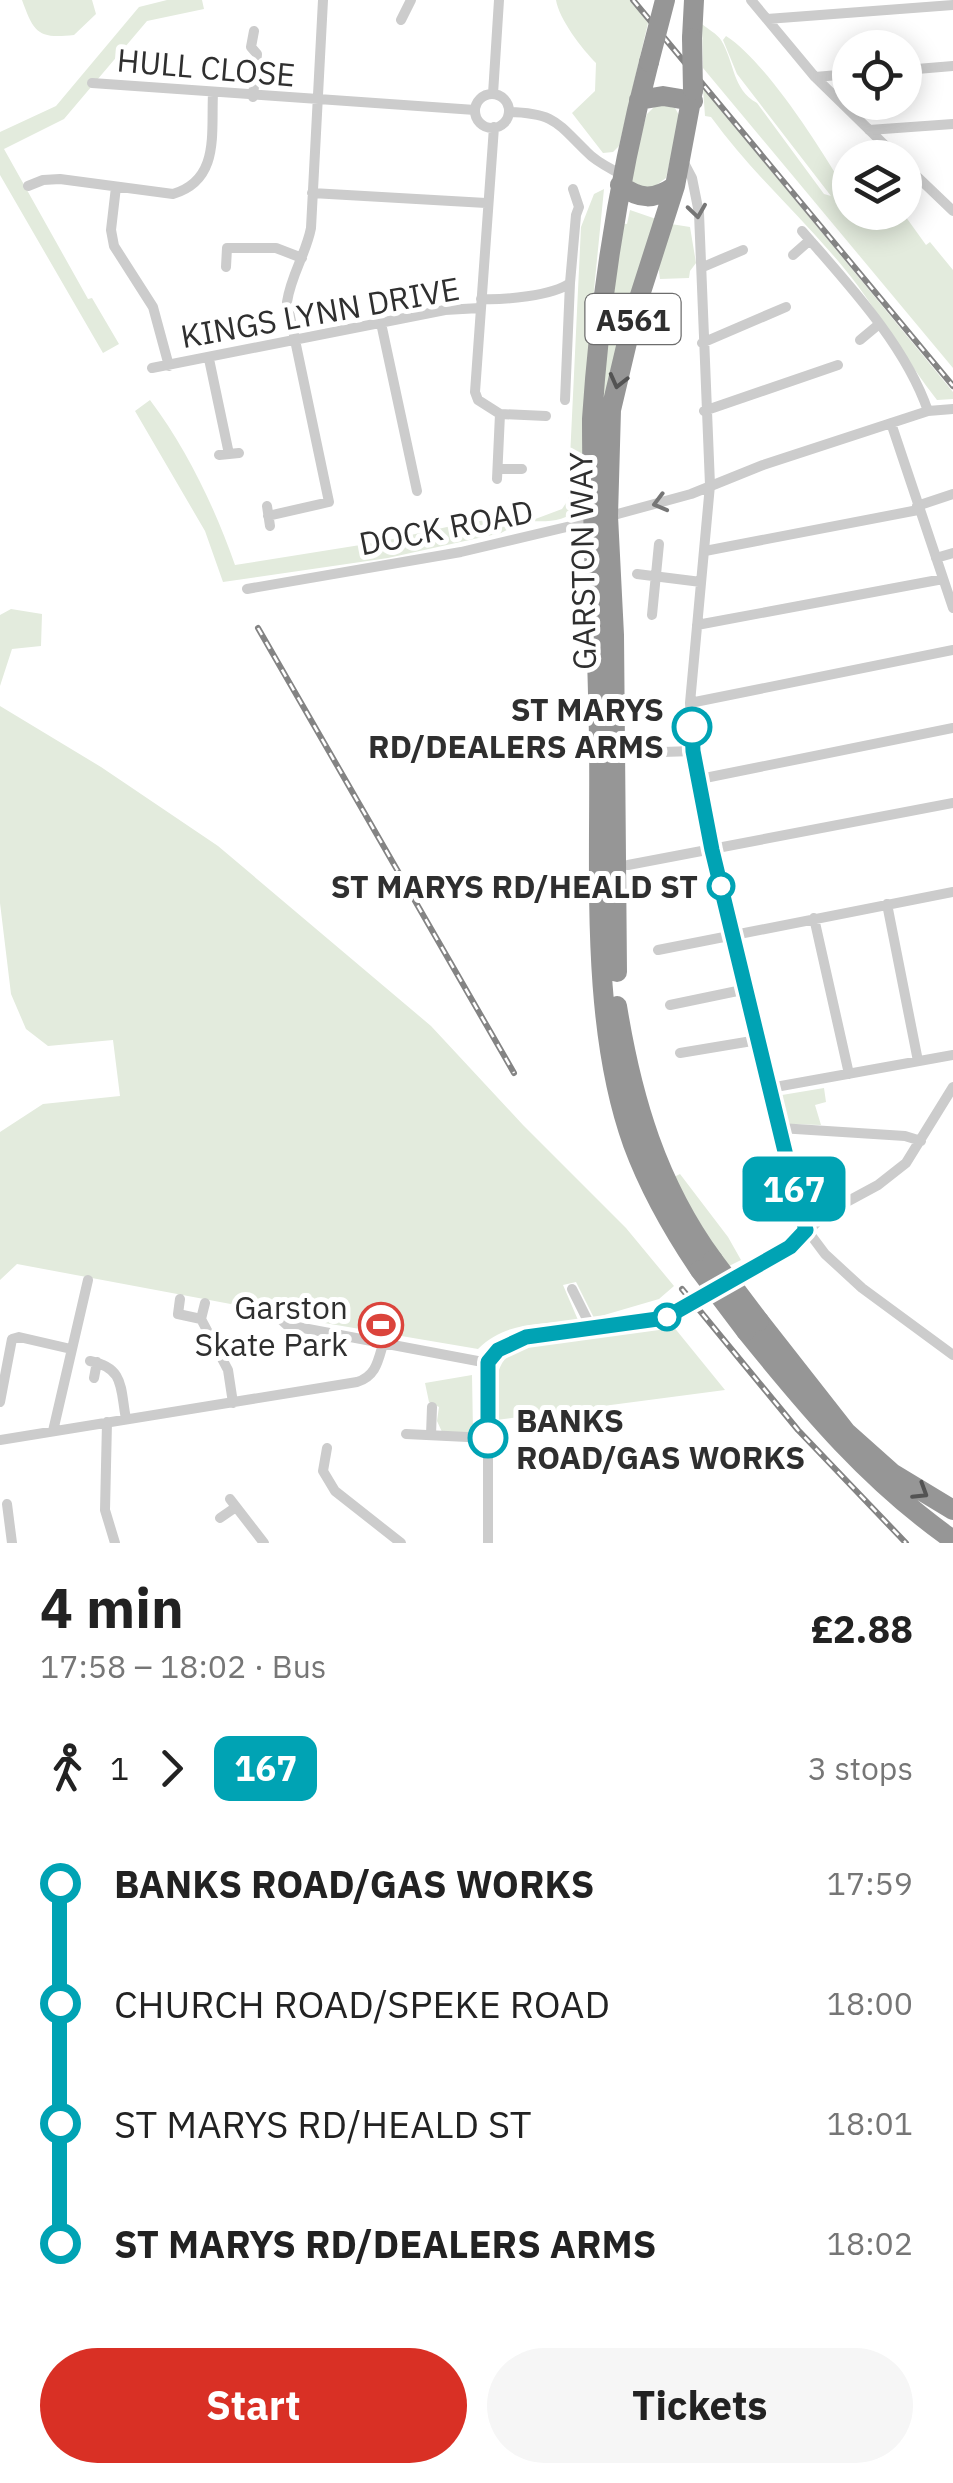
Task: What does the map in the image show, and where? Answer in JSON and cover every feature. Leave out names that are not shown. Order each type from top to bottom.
[{"type":"highway","name":"A561","points":[[621,180],[664,0]]},
{"type":"highway","name":"A561","points":[[681,158],[693,96],[694,0]]},
{"type":"highway","points":[[639,100],[693,96]]},
{"type":"highway","name":"GARSTON WAY","points":[[600,518],[614,400],[633,317],[681,158]]},
{"type":"highway","points":[[621,180],[634,195],[651,198],[674,186]]},
{"type":"highway","name":"GARSTON WAY","points":[[621,180],[597,344],[592,419],[614,635],[617,1008],[631,1084],[656,1164],[706,1265],[841,1445],[884,1488],[953,1540]]},
{"type":"highway","name":"GARSTON WAY","points":[[752,1326],[846,1432],[892,1473],[953,1510]]},
{"type":"street","points":[[268,516],[329,502],[287,302],[290,282],[311,228],[323,0]]},
{"type":"street","points":[[493,94],[498,0]]},
{"type":"street","points":[[751,0],[815,77],[879,140]]},
{"type":"street","points":[[767,18],[953,5]]},
{"type":"street","points":[[406,10],[421,15]]},
{"type":"street","points":[[254,31],[254,96]]},
{"type":"street","points":[[922,69],[953,66]]},
{"type":"street","points":[[815,77],[832,76]]},
{"type":"street","name":"HULL CLOSE","points":[[92,83],[475,110]]},
{"type":"street","points":[[28,186],[60,179],[172,194],[197,183],[209,159],[213,93]]},
{"type":"street","points":[[493,94],[505,100],[509,112],[503,124],[494,128],[479,122],[475,110],[480,98],[493,94]]},
{"type":"street","points":[[509,112],[526,112],[556,122],[621,180]]},
{"type":"street","points":[[869,130],[953,124]]},
{"type":"street","points":[[494,128],[475,392],[483,405],[500,414],[546,416]]},
{"type":"street","points":[[681,158],[692,178],[703,267],[704,412],[710,485],[690,702],[693,751],[712,850],[806,1230],[852,1280],[953,1356]]},
{"type":"street","points":[[922,181],[953,211]]},
{"type":"street","name":"KINGS LYNN DRIVE","points":[[116,187],[111,230],[114,246],[153,307],[169,366]]},
{"type":"street","points":[[564,400],[576,215],[583,206],[573,189]]},
{"type":"street","points":[[312,194],[486,203]]},
{"type":"street","points":[[793,255],[806,235],[878,325],[922,392],[928,410]]},
{"type":"street","points":[[226,267],[227,248],[276,248],[302,258]]},
{"type":"street","points":[[703,267],[744,250]]},
{"type":"street","name":"KINGS LYNN DRIVE","points":[[152,368],[561,289],[570,282]]},
{"type":"street","points":[[702,343],[786,308]]},
{"type":"street","points":[[380,323],[417,491]]},
{"type":"street","points":[[860,340],[878,325]]},
{"type":"street","points":[[208,359],[229,454]]},
{"type":"street","points":[[704,412],[838,366]]},
{"type":"street","name":"DOCK ROAD","points":[[246,590],[460,552],[600,518],[690,494],[928,410],[953,409]]},
{"type":"street","points":[[500,414],[497,474],[522,469]]},
{"type":"street","points":[[891,423],[953,608]]},
{"type":"street","points":[[705,550],[917,508],[953,494]]},
{"type":"street","points":[[652,615],[659,544]]},
{"type":"street","points":[[936,558],[953,553]]},
{"type":"street","points":[[638,574],[701,582]]},
{"type":"street","points":[[696,625],[943,579]]},
{"type":"street","points":[[690,702],[953,650]]},
{"type":"street","points":[[700,779],[953,728]]},
{"type":"street","points":[[632,753],[693,751]]},
{"type":"street","points":[[628,866],[953,803]]},
{"type":"street","points":[[658,950],[953,892]]},
{"type":"street","points":[[886,904],[918,1062]]},
{"type":"street","points":[[814,918],[850,1074]]},
{"type":"street","points":[[670,1005],[747,989]]},
{"type":"street","points":[[680,1053],[758,1040]]},
{"type":"street","points":[[770,1088],[953,1055]]},
{"type":"street","points":[[488,1543],[488,1362],[498,1350],[512,1342],[665,1318],[790,1247],[828,1212],[878,1185],[906,1163],[953,1087]]},
{"type":"street","points":[[780,1128],[905,1136],[921,1141]]},
{"type":"street","points":[[53,1432],[87,1286],[71,1286]]},
{"type":"street","points":[[572,1289],[592,1328]]},
{"type":"street","points":[[180,1299],[178,1314],[201,1319]]},
{"type":"street","points":[[205,1303],[201,1319],[228,1370],[232,1402]]},
{"type":"street","points":[[270,1309],[287,1324],[488,1362]]},
{"type":"street","points":[[0,1402],[12,1339],[19,1337],[71,1348]]},
{"type":"street","points":[[0,1440],[368,1379],[376,1369],[384,1344]]},
{"type":"street","points":[[94,1378],[94,1361],[110,1365],[118,1373],[126,1419]]},
{"type":"street","points":[[432,1408],[432,1435]]},
{"type":"street","points":[[108,1422],[106,1510],[115,1543]]},
{"type":"street","points":[[406,1434],[488,1438]]},
{"type":"street","points":[[327,1448],[323,1471],[328,1482],[402,1543]]},
{"type":"street","points":[[220,1518],[233,1503],[264,1543]]},
{"type":"street","points":[[7,1504],[8,1539]]},
{"type":"shaded area","points":[[22,0],[92,0],[96,14],[74,35],[52,36],[34,27]]},
{"type":"shaded area","points":[[167,0],[202,0],[204,9],[147,21],[64,119],[4,149],[88,299],[92,298],[119,344],[103,353],[0,175],[0,132],[56,106],[139,7]]},
{"type":"shaded area","points":[[556,0],[631,0],[648,23],[619,146],[613,152],[603,153],[572,113],[595,91],[596,63],[566,25]]},
{"type":"shaded area","points":[[702,24],[721,40],[743,90],[757,103],[824,194],[831,196],[737,74],[723,40],[726,36],[774,83],[832,169],[832,223],[703,68]]},
{"type":"shaded area","points":[[703,88],[953,392],[953,399],[937,400],[841,264],[711,117],[705,116]]},
{"type":"shaded area","points":[[657,104],[675,108],[680,117],[666,178],[651,189],[633,183],[628,176],[647,114]]},
{"type":"shaded area","points":[[604,189],[590,330],[583,504],[559,519],[530,521],[562,509],[568,500],[581,227],[594,194]]},
{"type":"shaded area","points":[[630,210],[659,220],[597,479],[598,409],[619,223],[627,224]]},
{"type":"shaded area","points":[[671,224],[690,227],[696,263],[689,278],[660,279],[658,264]]},
{"type":"shaded area","points":[[838,230],[915,230],[926,245],[930,242],[953,270],[953,368]]},
{"type":"shaded area","points":[[150,400],[199,479],[235,565],[379,542],[465,523],[515,516],[518,524],[501,533],[388,558],[223,582],[205,531],[135,411]]},
{"type":"shaded area","points":[[11,609],[42,614],[41,646],[12,649],[0,686],[0,615]]},
{"type":"shaded area","points":[[0,706],[101,767],[218,846],[431,1026],[626,1228],[674,1286],[659,1299],[594,1318],[576,1282],[563,1285],[578,1320],[512,1329],[478,1349],[295,1318],[275,1303],[252,1308],[17,1264],[0,1280],[0,1132],[43,1104],[120,1096],[113,1040],[48,1046],[26,1029],[11,994],[0,903]]},
{"type":"shaded area","points":[[824,1088],[826,1102],[815,1105],[821,1125],[789,1124],[782,1095]]},
{"type":"shaded area","points":[[680,1174],[741,1260],[727,1267],[672,1178]]},
{"type":"shaded area","points":[[673,1326],[725,1390],[496,1420],[498,1372],[505,1359],[516,1352],[557,1341]]},
{"type":"shaded area","points":[[472,1375],[473,1432],[442,1432],[437,1421],[439,1407],[429,1402],[425,1383]]},
{"type":"railway","points":[[633,0],[953,386]]},
{"type":"railway","points":[[258,628],[514,1073]]},
{"type":"railway","points":[[682,1289],[798,1430],[906,1543]]},
{"type":"bus line","name":"167","points":[[488,1438],[488,1362],[498,1350],[526,1337],[665,1318],[790,1247],[806,1230],[712,850],[692,727]]},
{"type":"place","name":"ST MARYS RD/DEALERS ARMS","points":[[692,727]]},
{"type":"place","name":"ST MARYS RD/HEALD ST","points":[[721,886]]},
{"type":"place","name":"Garston Skate Park","points":[[381,1325]]},
{"type":"place","name":"BANKS ROAD/GAS WORKS","points":[[488,1438]]}]
